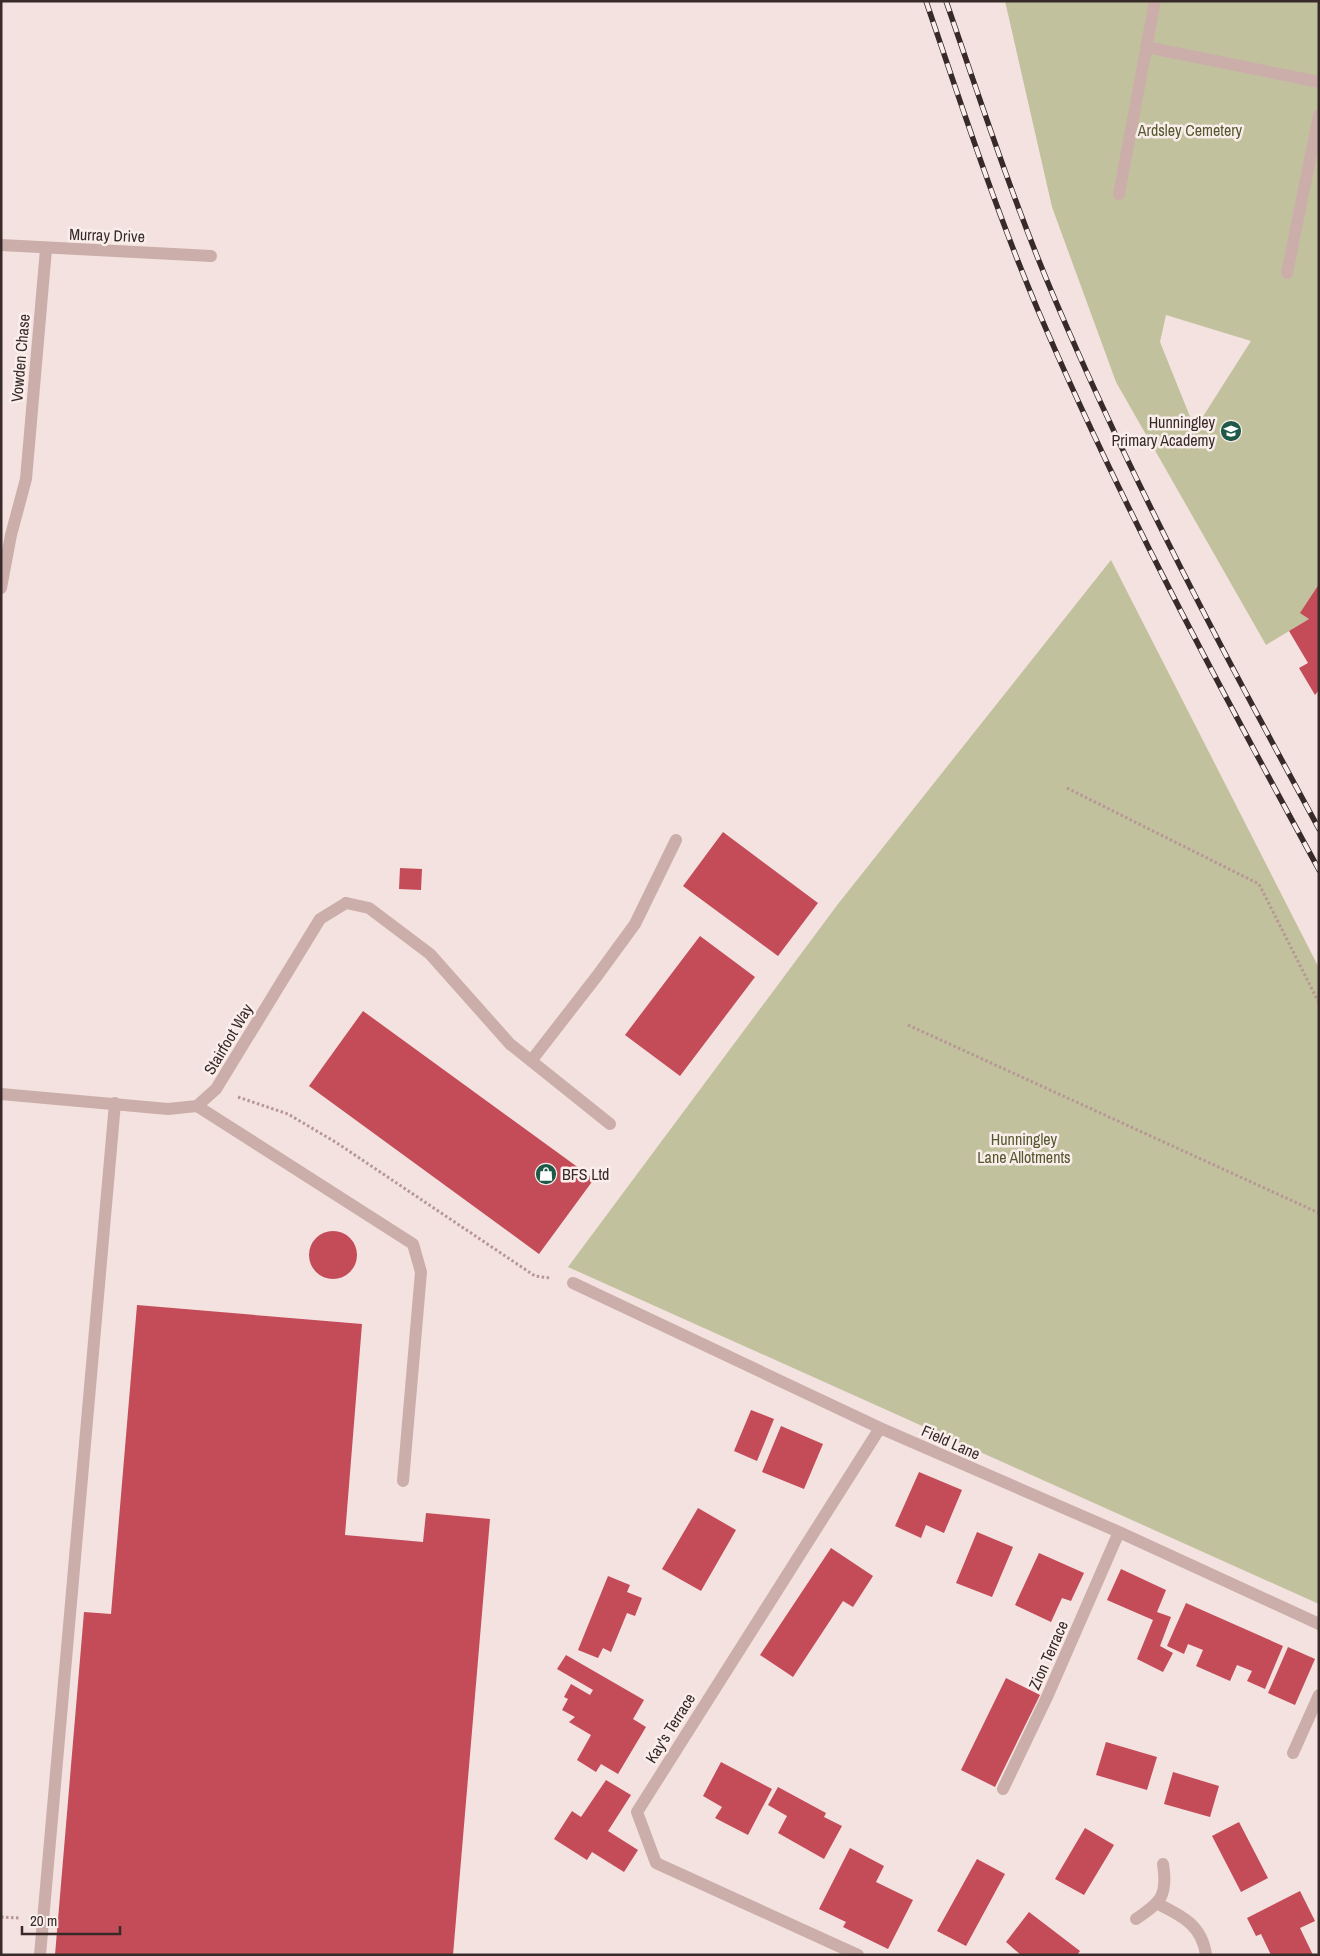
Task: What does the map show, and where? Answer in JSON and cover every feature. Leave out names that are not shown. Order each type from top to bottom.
[{"type":"street","points":[[1119,194],[1155,1]]},
{"type":"street","points":[[1146,46],[1319,82]]},
{"type":"street","points":[[1287,273],[1319,115]]},
{"type":"street","name":"Murray Drive","points":[[1,245],[211,256]]},
{"type":"street","name":"Vowden Chase","points":[[1,588],[11,535],[26,479],[46,248]]},
{"type":"street","points":[[610,1124],[531,1061],[635,924],[676,840]]},
{"type":"street","name":"Stairfoot Way","points":[[197,1106],[216,1089],[320,919],[346,903],[369,908],[430,954],[510,1044],[531,1061]]},
{"type":"street","points":[[1,1094],[168,1109],[197,1106],[413,1244],[421,1272],[403,1480]]},
{"type":"street","points":[[40,1955],[115,1103]]},
{"type":"street","name":"Field Lane","points":[[573,1283],[880,1428],[1118,1532],[1319,1624]]},
{"type":"street","name":"Kay's Terrace","points":[[858,1955],[656,1864],[637,1812],[880,1428]]},
{"type":"street","name":"Zion Terrace","points":[[1003,1789],[1047,1697],[1118,1532]]},
{"type":"street","points":[[1293,1754],[1319,1696]]},
{"type":"street","points":[[1136,1919],[1158,1904],[1166,1883],[1163,1864]]},
{"type":"street","points":[[1158,1904],[1183,1916],[1195,1928],[1205,1945],[1206,1955]]},
{"type":"path","points":[[1067,788],[1259,884],[1319,1003]]},
{"type":"path","points":[[908,1025],[1319,1213]]},
{"type":"path","points":[[216,1089],[288,1114],[337,1143],[536,1276],[573,1283]]},
{"type":"green space","name":"Ardsley Cemetery","points":[[1005,1],[1319,1],[1319,584],[1301,613],[1309,619],[1266,645],[1116,382],[1052,207]],"holes":[[[1166,315],[1251,341],[1195,429],[1160,342]]]},
{"type":"green space","name":"Hunningley Lane Allotments","points":[[1111,560],[1319,968],[1319,1604],[568,1267],[838,904]]},
{"type":"building","points":[[1319,584],[1319,690],[1315,695],[1299,668],[1308,663],[1289,631],[1309,619],[1300,613]]},
{"type":"building","points":[[723,832],[818,903],[778,956],[683,886]]},
{"type":"building","points":[[400,868],[422,869],[421,890],[399,889]]},
{"type":"building","points":[[700,936],[755,977],[680,1076],[625,1035]]},
{"type":"building","points":[[363,1011],[594,1179],[539,1254],[309,1086]]},
{"type":"building","points":[[328,1231],[338,1231],[350,1238],[357,1250],[357,1260],[350,1272],[338,1279],[328,1279],[320,1275],[313,1268],[309,1260],[309,1250],[313,1242],[320,1235]]},
{"type":"building","points":[[137,1305],[362,1324],[345,1535],[423,1542],[426,1513],[490,1519],[453,1955],[55,1955],[84,1612],[111,1614]]},
{"type":"building","points":[[751,1410],[774,1419],[757,1461],[734,1451]]},
{"type":"building","points":[[781,1426],[823,1444],[804,1489],[762,1472]]},
{"type":"building","points":[[919,1472],[962,1490],[944,1533],[926,1525],[921,1538],[895,1526]]},
{"type":"building","points":[[698,1508],[736,1530],[701,1591],[662,1569]]},
{"type":"building","points":[[977,1532],[1013,1547],[992,1597],[956,1583]]},
{"type":"building","points":[[831,1548],[873,1576],[853,1607],[843,1601],[793,1677],[760,1655]]},
{"type":"building","points":[[1039,1553],[1084,1573],[1071,1601],[1062,1598],[1051,1622],[1015,1605]]},
{"type":"building","points":[[1121,1569],[1166,1590],[1157,1612],[1171,1617],[1160,1646],[1173,1653],[1163,1672],[1137,1659],[1153,1620],[1107,1600]]},
{"type":"building","points":[[608,1576],[630,1585],[627,1592],[642,1598],[635,1616],[627,1613],[611,1652],[603,1648],[598,1658],[578,1650]]},
{"type":"building","points":[[1186,1603],[1283,1646],[1265,1689],[1247,1681],[1252,1671],[1237,1665],[1230,1681],[1196,1666],[1203,1650],[1188,1644],[1184,1654],[1167,1646]]},
{"type":"building","points":[[1288,1647],[1315,1659],[1295,1705],[1268,1693]]},
{"type":"building","points":[[566,1655],[644,1700],[633,1719],[646,1727],[618,1774],[601,1764],[596,1772],[577,1760],[591,1735],[569,1722],[575,1717],[562,1710],[568,1699],[564,1697],[571,1684],[590,1695],[593,1690],[557,1669]]},
{"type":"building","points":[[1006,1678],[1040,1695],[995,1787],[961,1770]]},
{"type":"building","points":[[1106,1742],[1157,1757],[1147,1790],[1096,1775]]},
{"type":"building","points":[[721,1762],[772,1789],[748,1835],[715,1818],[722,1807],[703,1796]]},
{"type":"building","points":[[1173,1772],[1219,1786],[1210,1817],[1164,1804]]},
{"type":"building","points":[[606,1780],[631,1795],[608,1831],[638,1850],[624,1872],[592,1852],[587,1860],[554,1839],[572,1811],[581,1817]]},
{"type":"building","points":[[778,1787],[826,1813],[824,1817],[842,1826],[824,1859],[778,1833],[787,1816],[768,1805]]},
{"type":"building","points":[[1239,1822],[1268,1878],[1241,1892],[1212,1836]]},
{"type":"building","points":[[1085,1828],[1114,1845],[1084,1895],[1055,1879]]},
{"type":"building","points":[[850,1848],[884,1866],[876,1882],[913,1900],[888,1949],[843,1927],[846,1922],[819,1909]]},
{"type":"building","points":[[977,1859],[1005,1874],[966,1946],[937,1931]]},
{"type":"building","points":[[1300,1891],[1315,1921],[1300,1928],[1313,1955],[1271,1955],[1261,1934],[1256,1936],[1247,1918]]},
{"type":"building","points":[[1029,1912],[1080,1951],[1077,1955],[1021,1955],[1006,1942]]},
{"type":"railway","points":[[926,1],[1007,232],[1037,308],[1069,380],[1171,592],[1319,870]]},
{"type":"railway","points":[[946,1],[1026,228],[1086,370],[1148,503],[1249,699],[1319,829]]},
{"type":"place","name":"Hunningley Primary Academy","points":[[1231,431]]},
{"type":"place","name":"BFS Ltd","points":[[546,1174]]}]
